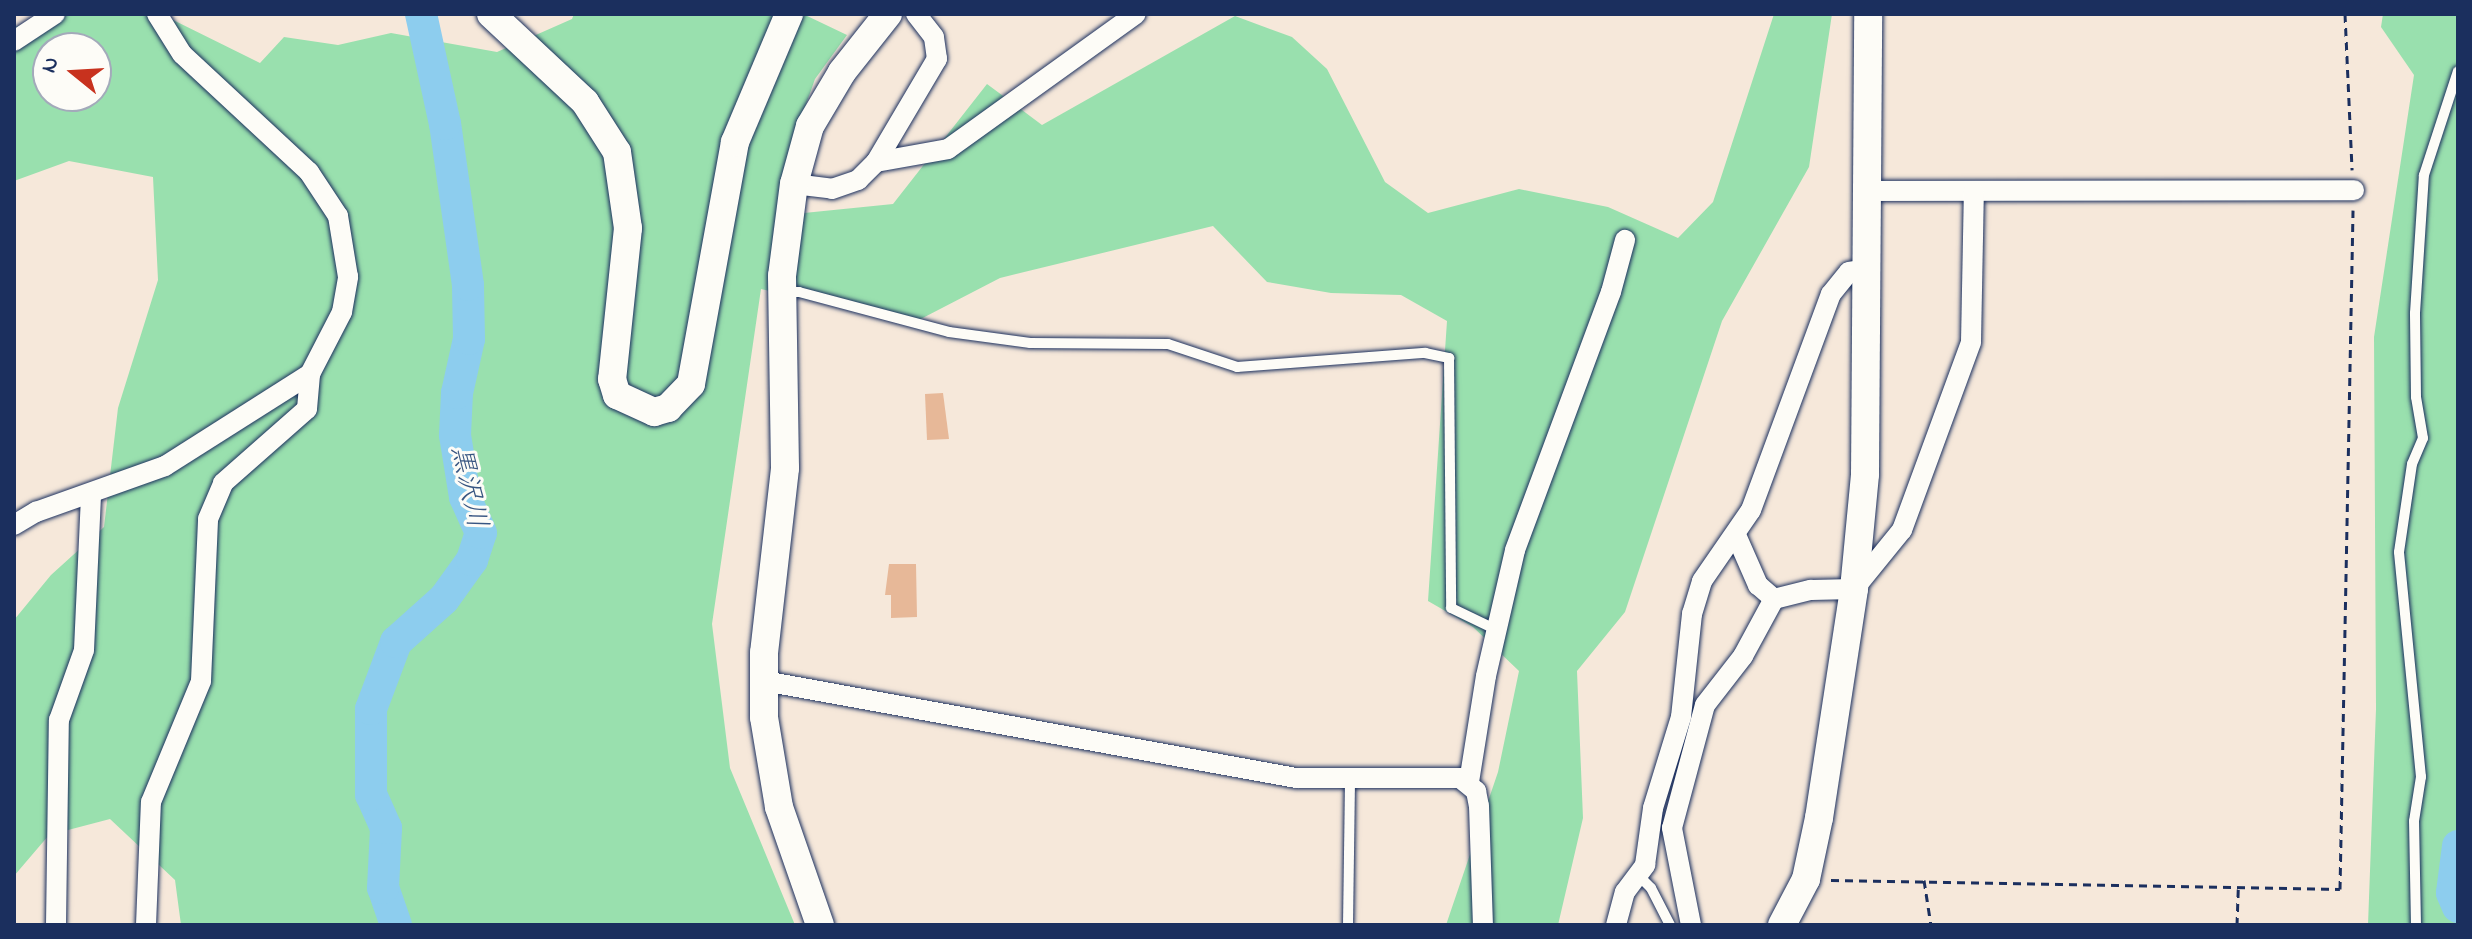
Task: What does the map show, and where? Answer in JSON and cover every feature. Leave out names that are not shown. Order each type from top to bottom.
[{"type":"street","points":[[14,41],[55,14]]},
{"type":"street","points":[[146,925],[151,802],[201,681],[208,519],[223,483],[307,409],[310,374],[342,312],[348,277],[338,216],[309,172],[182,54],[157,14]]},
{"type":"street","points":[[491,14],[585,102],[617,152],[628,228],[612,379],[617,395],[654,412],[668,408],[691,384],[735,142],[789,14]]},
{"type":"street","points":[[820,925],[779,807],[764,717],[764,681],[785,468],[781,293],[794,184],[824,99],[888,14]]},
{"type":"street","points":[[794,184],[832,189],[858,180],[876,162],[937,59],[934,37],[916,14]]},
{"type":"street","points":[[876,162],[948,149],[1136,14]]},
{"type":"street","points":[[1782,925],[1806,879],[1854,589],[1865,474],[1868,14]]},
{"type":"street","points":[[1867,191],[2354,190]]},
{"type":"street","points":[[1691,925],[1672,828],[1685,766],[1705,705],[1743,656],[1774,599],[1811,590],[1854,589],[1902,530],[1971,342],[1974,192]]},
{"type":"street","points":[[1483,925],[1479,806],[1469,782],[1497,630],[1515,550],[1625,240]]},
{"type":"street","points":[[1616,925],[1625,892],[1639,876],[1681,717],[1692,614],[1715,557],[1736,535],[1751,510],[1831,294],[1849,272],[1867,269]]},
{"type":"street","points":[[14,525],[36,512],[91,496],[165,466],[310,374]]},
{"type":"street","points":[[56,925],[59,720],[84,650],[91,496]]},
{"type":"street","points":[[1736,535],[1758,585],[1774,599]]},
{"type":"street","points":[[764,681],[1296,778],[1448,777],[1469,782]]},
{"type":"lane","points":[[2416,925],[2414,821],[2421,777],[2399,552],[2412,464],[2423,438],[2416,397],[2415,313],[2424,175],[2458,71]]},
{"type":"lane","points":[[781,293],[799,292],[949,332],[1030,343],[1168,344],[1237,367],[1425,353],[1449,358],[1451,608],[1497,630]]},
{"type":"lane","points":[[1348,925],[1350,780]]},
{"type":"lane","points":[[1639,876],[1651,888],[1670,925]]},
{"type":"path","points":[[1806,879],[2340,889],[2354,190],[2345,14]]},
{"type":"path","points":[[1924,880],[1931,925]]},
{"type":"path","points":[[2237,925],[2238,887]]},
{"type":"green space","points":[[71,14],[161,14],[260,63],[284,37],[338,45],[391,33],[497,52],[572,19],[574,14],[803,14],[847,35],[815,79],[794,138],[804,213],[893,204],[987,84],[1042,125],[1235,16],[1292,37],[1327,69],[1385,182],[1428,213],[1519,189],[1608,207],[1678,238],[1713,202],[1774,14],[1832,14],[1809,167],[1722,321],[1625,612],[1577,671],[1583,818],[1558,925],[1446,925],[1498,772],[1519,671],[1473,627],[1428,601],[1447,321],[1401,295],[1331,293],[1267,282],[1213,226],[1000,278],[913,323],[761,289],[712,624],[730,768],[795,925],[181,925],[175,880],[110,819],[49,835],[14,876],[14,620],[51,575],[104,527],[118,408],[158,280],[153,177],[69,161],[14,181],[14,27]]},
{"type":"green space","points":[[2383,14],[2458,14],[2458,925],[2368,925],[2376,709],[2374,337],[2414,75],[2381,27]]},
{"type":"building","points":[[943,393],[949,439],[927,440],[925,394]]},
{"type":"building","points":[[889,564],[916,564],[917,617],[891,618],[891,595],[885,595]]},
{"type":"waterway","name":"黒沢川","points":[[396,925],[383,888],[386,828],[371,795],[371,709],[396,642],[444,599],[472,560],[481,533],[465,497],[455,435],[457,393],[469,339],[468,285],[445,124],[421,14]]},
{"type":"waterway","points":[[2458,846],[2452,893],[2458,907]]}]
